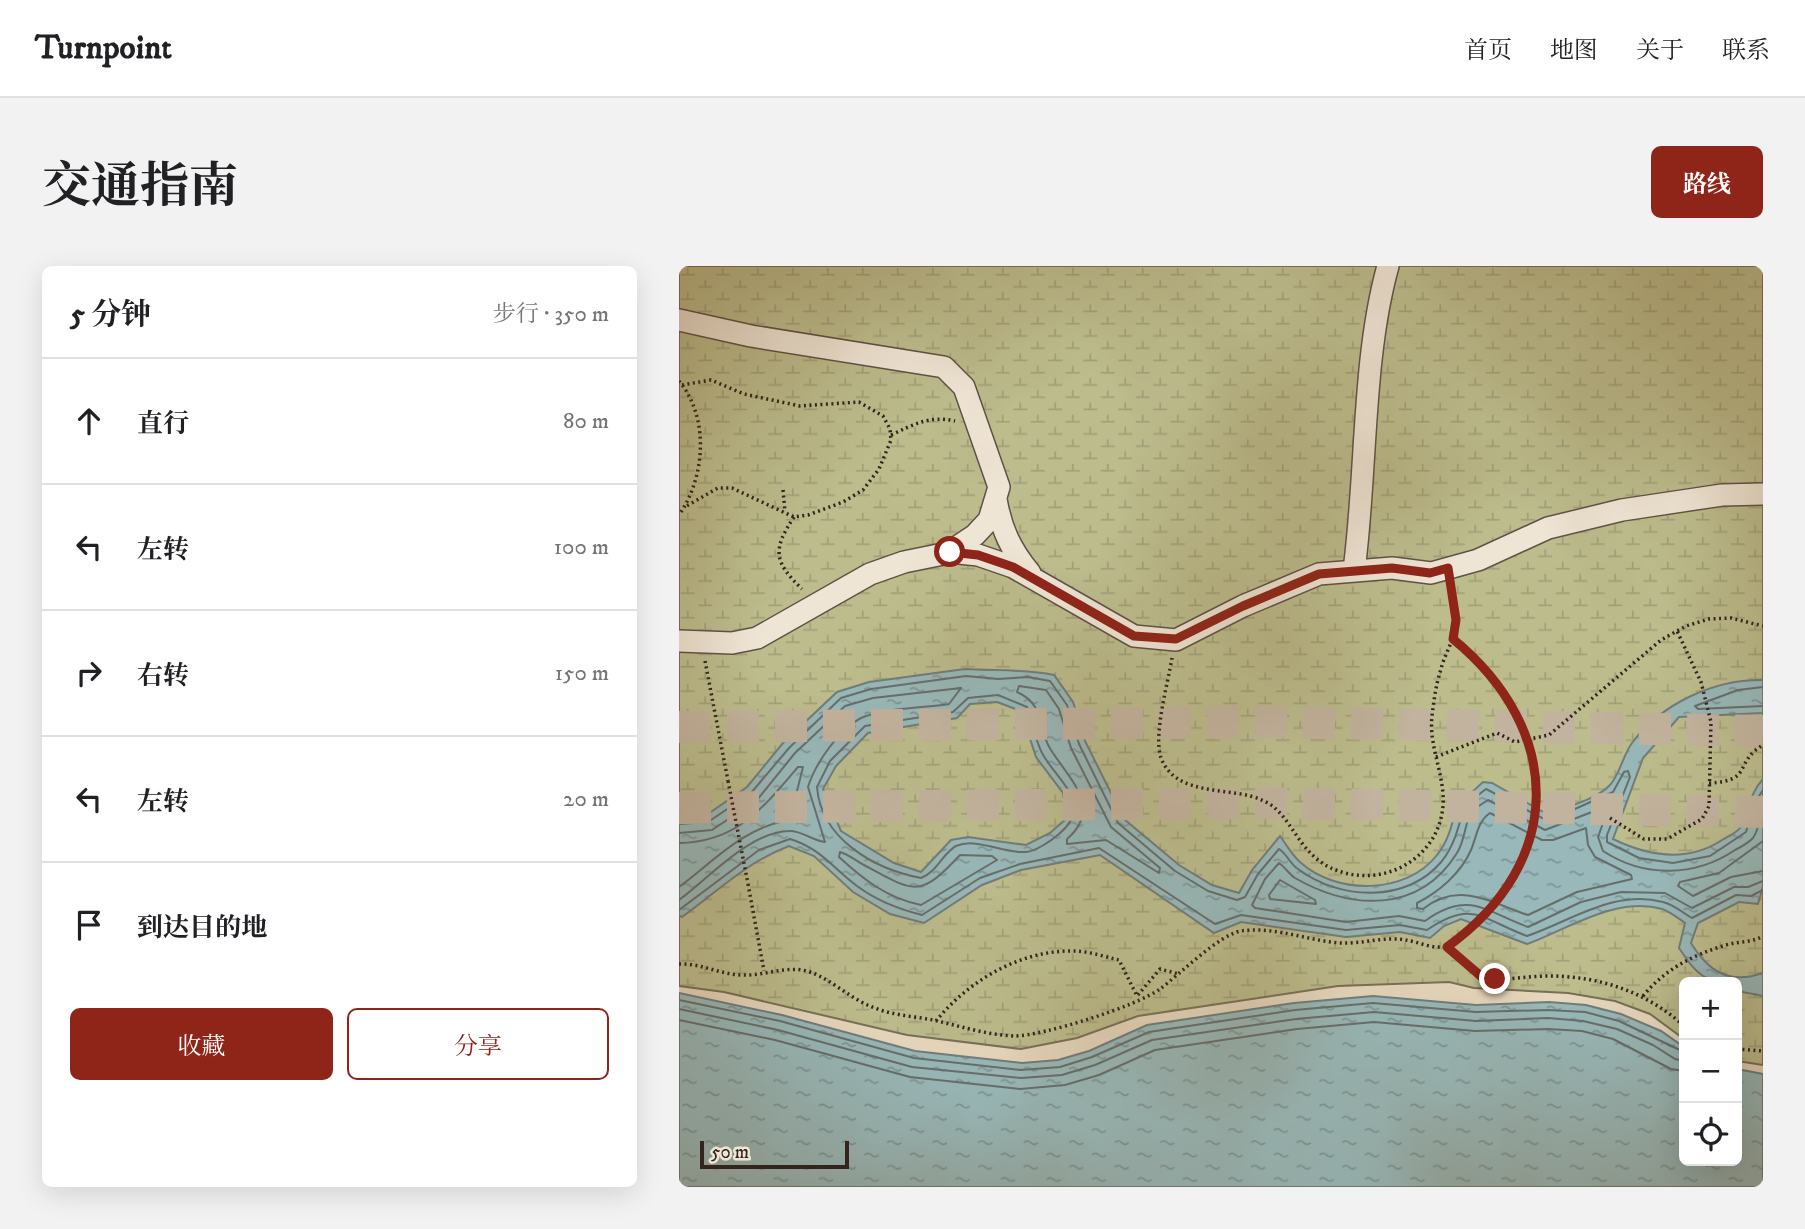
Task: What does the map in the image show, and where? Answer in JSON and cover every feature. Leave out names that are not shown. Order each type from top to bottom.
[{"type":"lane","points":[[1354,570],[1361,513],[1376,309],[1388,266]]},
{"type":"lane","points":[[679,320],[751,336],[944,367],[964,387],[999,486],[989,520],[975,535],[950,552]]},
{"type":"lane","points":[[679,641],[732,643],[757,638],[870,575],[904,562],[950,552],[978,555],[1033,578],[1134,636],[1176,639],[1281,588],[1319,574],[1392,568],[1430,573],[1478,560],[1548,528],[1622,509],[1722,495],[1763,494]]},
{"type":"lane","points":[[995,497],[1001,525],[1013,553],[1033,578]]},
{"type":"path","points":[[679,515],[692,494],[701,442],[694,407],[681,383],[711,380],[744,394],[800,406],[859,402],[883,416],[891,435],[879,469],[863,489],[843,502],[818,511],[794,517],[732,488],[718,488],[685,507]]},
{"type":"path","points":[[891,435],[924,420],[938,418],[981,429]]},
{"type":"path","points":[[783,490],[785,512]]},
{"type":"path","points":[[753,496],[761,492]]},
{"type":"path","points":[[814,505],[818,511]]},
{"type":"path","points":[[794,517],[778,544],[779,560],[786,573],[820,604]]},
{"type":"path","points":[[1176,639],[1159,739],[1160,756],[1168,770],[1181,781],[1198,787],[1249,795],[1266,802],[1313,856],[1341,872],[1370,876],[1388,873],[1412,862],[1426,848],[1443,815],[1443,793],[1431,739],[1441,667],[1453,639],[1456,620],[1448,568]]},
{"type":"path","points":[[1436,757],[1497,733],[1515,742],[1549,735],[1661,640],[1677,631],[1709,619],[1731,618],[1763,626]]},
{"type":"path","points":[[1611,818],[1644,838],[1667,839],[1702,819],[1709,806],[1711,722],[1701,682],[1677,631]]},
{"type":"path","points":[[1447,947],[1496,905],[1525,857],[1534,828],[1537,793],[1536,774],[1527,739],[1516,713],[1468,651],[1453,639]]},
{"type":"path","points":[[702,642],[765,972]]},
{"type":"path","points":[[1709,783],[1731,782],[1738,778],[1747,759],[1763,745]]},
{"type":"path","points":[[679,964],[693,964],[743,975],[803,970],[871,1007],[1017,1036],[1130,1004],[1157,991],[1219,941],[1240,931],[1265,931],[1342,943],[1404,939],[1426,946],[1447,947],[1483,978],[1551,976],[1608,984],[1643,996],[1679,1022]]},
{"type":"path","points":[[1643,996],[1658,978],[1679,964],[1701,954],[1763,936]]},
{"type":"path","points":[[936,1021],[963,990],[995,971],[1035,956],[1077,951],[1119,960],[1137,996],[1160,969],[1179,974]]},
{"type":"path","points":[[1742,1049],[1763,1051]]},
{"type":"green space","points":[[679,266],[1763,266],[1763,1065],[1742,1062],[1742,977],[1679,977],[1679,1035],[1650,1014],[1615,1001],[1568,993],[1474,988],[1449,982],[1338,986],[1138,1016],[1077,1038],[1021,1049],[907,1035],[724,992],[679,986]]},
{"type":"water","points":[[965,669],[1054,675],[1073,702],[1085,741],[1124,819],[1179,865],[1212,885],[1239,893],[1252,870],[1280,836],[1300,862],[1315,873],[1332,880],[1370,886],[1408,878],[1424,868],[1437,855],[1448,836],[1458,800],[1469,795],[1483,782],[1492,783],[1547,814],[1580,802],[1597,795],[1610,785],[1632,743],[1644,729],[1673,706],[1708,689],[1763,680],[1763,713],[1679,717],[1643,758],[1613,839],[1640,850],[1667,855],[1695,852],[1709,847],[1740,828],[1754,792],[1763,779],[1763,886],[1758,904],[1739,902],[1698,923],[1691,943],[1712,968],[1730,976],[1740,977],[1702,976],[1679,948],[1685,923],[1662,909],[1645,906],[1610,910],[1527,944],[1461,919],[1444,926],[1430,938],[1400,932],[1346,937],[1241,922],[1214,933],[1100,855],[1021,870],[982,885],[924,923],[890,914],[853,892],[814,856],[789,846],[760,860],[682,917],[679,915],[679,817],[705,816],[747,787],[783,743],[837,692],[869,682]],"holes":[[[997,702],[1021,711],[1036,757],[1063,793],[1067,818],[1050,833],[1026,845],[968,837],[951,840],[921,872],[894,863],[841,831],[823,789],[836,766],[868,733],[957,718],[970,704]]]},
{"type":"water","points":[[1763,973],[1763,996],[1742,992],[1740,977]]},
{"type":"water","points":[[679,993],[782,1015],[915,1051],[1022,1063],[1058,1060],[1089,1051],[1147,1025],[1294,1003],[1373,996],[1476,1005],[1549,1002],[1586,1005],[1621,1014],[1661,1031],[1679,1044],[1679,1166],[1742,1166],[1742,1070],[1763,1074],[1763,1187],[679,1187]]},
{"type":"tunnel","points":[[679,727],[1267,722],[1763,731]]},
{"type":"tunnel","points":[[679,808],[1266,803],[1763,812]]},
{"type":"route","points":[[950,552],[978,555],[1013,567],[1134,636],[1176,639],[1281,588],[1319,574],[1392,568],[1430,573],[1448,568],[1456,620],[1453,639],[1468,651],[1516,713],[1527,739],[1536,774],[1534,828],[1515,878],[1496,905],[1469,931],[1447,947],[1483,978],[1495,979]]}]
